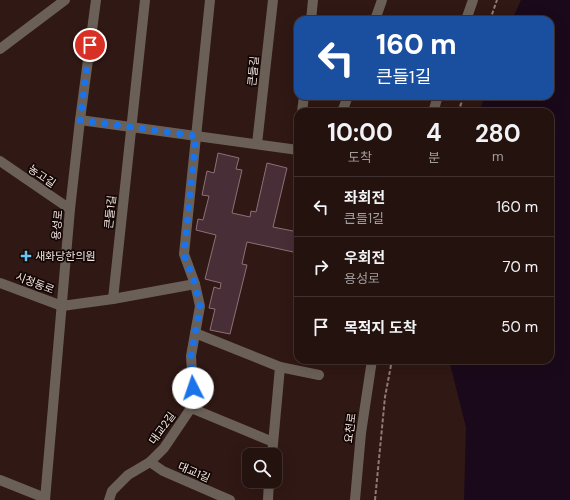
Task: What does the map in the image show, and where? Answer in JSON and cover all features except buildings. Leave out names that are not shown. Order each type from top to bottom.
[{"type":"street","points":[[0,49],[65,0]]},
{"type":"street","name":"용성로","points":[[45,499],[70,210],[96,0]]},
{"type":"street","name":"큰들1길","points":[[113,299],[145,0]]},
{"type":"street","points":[[196,136],[210,0]]},
{"type":"street","name":"큰들길","points":[[257,144],[273,0]]},
{"type":"street","points":[[311,16],[313,0]]},
{"type":"street","points":[[376,16],[382,0]]},
{"type":"street","points":[[467,16],[473,0]]},
{"type":"street","points":[[80,120],[294,149]]},
{"type":"street","name":"대교2길","points":[[109,500],[112,491],[128,475],[150,462],[164,448],[191,408],[193,388],[191,356],[200,306],[195,284],[184,254],[196,136]]},
{"type":"street","name":"농고길","points":[[0,161],[70,210]]},
{"type":"street","name":"시청동로","points":[[0,283],[62,306]]},
{"type":"street","points":[[62,306],[113,299],[195,284]]},
{"type":"street","points":[[195,333],[280,368],[319,375]]},
{"type":"street","name":"요천로","points":[[355,500],[361,433],[371,364]]},
{"type":"street","points":[[273,448],[280,368]]},
{"type":"street","points":[[191,408],[273,442]]},
{"type":"street","name":"대교1길","points":[[150,462],[163,471],[230,500]]},
{"type":"street","points":[[0,480],[45,499]]},
{"type":"street","points":[[268,500],[269,488]]},
{"type":"path","points":[[491,16],[497,0]]},
{"type":"path","points":[[376,500],[385,397],[391,364]]},
{"type":"shaded area","points":[[521,0],[570,0],[570,500],[464,500],[466,427],[450,364],[554,364],[554,108],[480,108],[484,100],[554,100],[554,16],[514,16]]},
{"type":"place","name":"새화당한의원","points":[[26,256]]},
{"type":"route","points":[[90,45],[80,120],[196,136],[184,254],[195,284],[200,306],[191,356],[193,388]]}]
